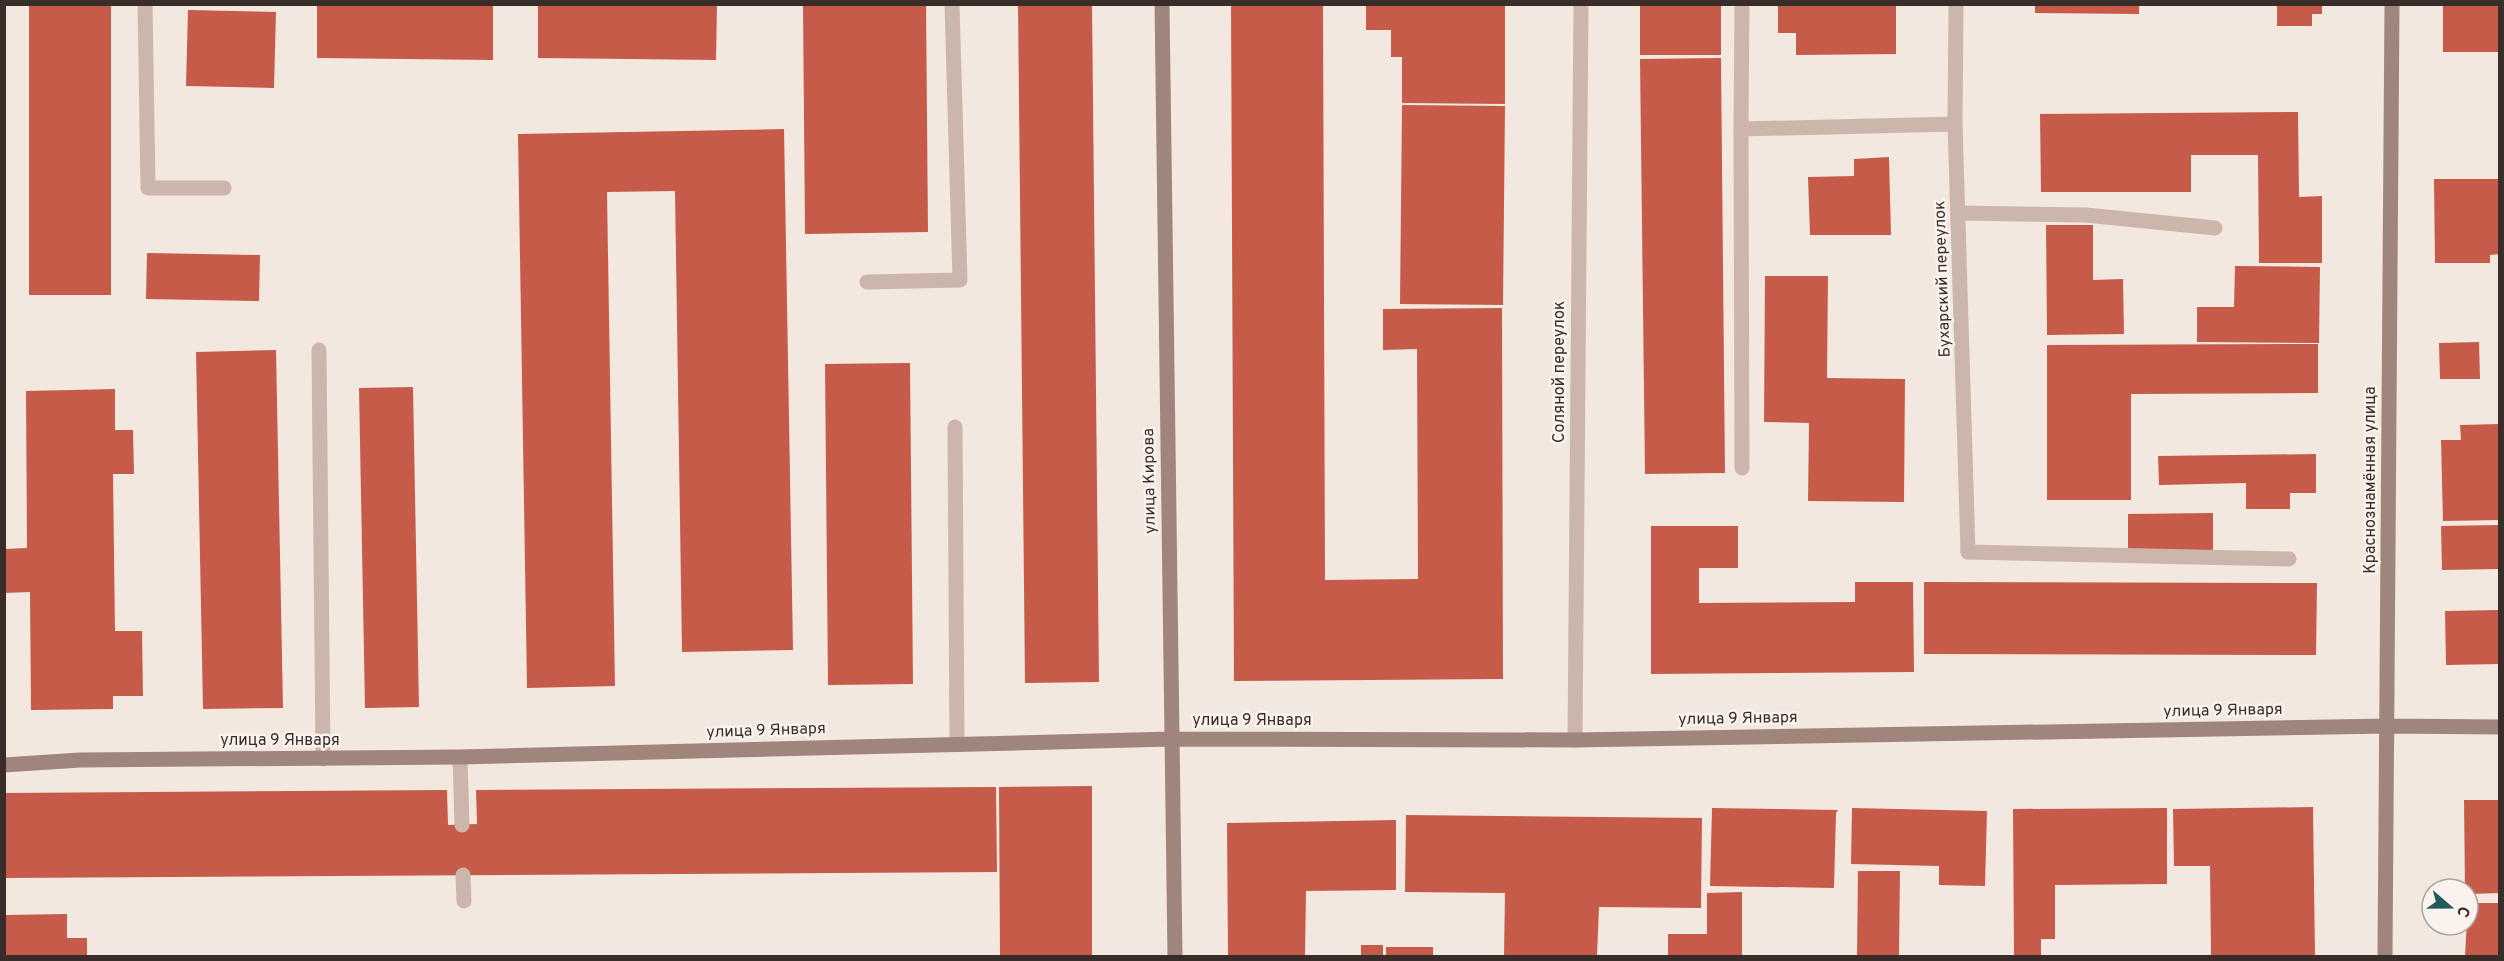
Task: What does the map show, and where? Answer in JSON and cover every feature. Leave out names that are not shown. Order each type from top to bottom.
[{"type":"main road","name":"улица Кирова","points":[[1162,4],[1175,957]]},
{"type":"main road","name":"Краснознамённая улица","points":[[2385,957],[2392,4]]},
{"type":"main road","name":"улица 9 Января","points":[[4,765],[80,760],[460,757],[1172,739],[1575,740],[2388,726],[2499,727]]},
{"type":"street","points":[[145,4],[148,188],[224,188]]},
{"type":"street","points":[[867,282],[960,280],[952,4]]},
{"type":"street","name":"Соляной переулок","points":[[1575,740],[1581,4]]},
{"type":"street","points":[[1742,4],[1742,468]]},
{"type":"street","name":"Бухарский переулок","points":[[1956,4],[1955,124],[1960,213],[1968,552],[2289,559]]},
{"type":"street","points":[[1741,129],[1955,124]]},
{"type":"street","points":[[1960,213],[2086,215],[2215,228]]},
{"type":"street","points":[[319,350],[323,759]]},
{"type":"street","points":[[955,427],[957,744]]},
{"type":"street","points":[[460,757],[462,825]]},
{"type":"street","points":[[463,875],[464,901]]},
{"type":"building","points":[[317,4],[493,4],[493,60],[317,58]]},
{"type":"building","points":[[538,4],[717,4],[716,60],[538,58]]},
{"type":"building","points":[[803,4],[926,4],[928,232],[805,234]]},
{"type":"building","points":[[1018,4],[1092,4],[1099,682],[1025,683]]},
{"type":"building","points":[[1231,4],[1323,4],[1325,580],[1418,579],[1417,349],[1383,350],[1383,309],[1502,308],[1503,679],[1234,681]]},
{"type":"building","points":[[1366,4],[1505,4],[1505,104],[1402,103],[1402,57],[1391,57],[1391,30],[1366,30]]},
{"type":"building","points":[[1640,4],[1721,4],[1721,55],[1640,55]]},
{"type":"building","points":[[1778,4],[1896,4],[1896,54],[1796,55],[1796,33],[1778,33]]},
{"type":"building","points":[[2035,4],[2139,4],[2139,14],[2035,13]]},
{"type":"building","points":[[2277,4],[2322,4],[2322,14],[2312,14],[2312,26],[2277,26]]},
{"type":"building","points":[[2443,4],[2500,4],[2500,52],[2443,52]]},
{"type":"building","points":[[29,5],[111,5],[111,295],[29,295]]},
{"type":"building","points":[[188,10],[276,12],[274,88],[186,86]]},
{"type":"building","points":[[1721,58],[1725,473],[1645,474],[1640,59]]},
{"type":"building","points":[[1402,105],[1505,106],[1503,305],[1400,304]]},
{"type":"building","points":[[2298,112],[2299,197],[2322,196],[2322,263],[2259,263],[2258,155],[2191,155],[2191,192],[2041,192],[2040,114]]},
{"type":"building","points":[[784,129],[793,650],[682,652],[675,191],[607,192],[615,686],[527,688],[518,134]]},
{"type":"building","points":[[1889,157],[1891,235],[1810,235],[1808,177],[1854,176],[1854,159]]},
{"type":"building","points":[[2434,179],[2500,179],[2500,254],[2490,255],[2490,263],[2435,263]]},
{"type":"building","points":[[2046,225],[2093,225],[2093,280],[2123,279],[2124,334],[2047,335]]},
{"type":"building","points":[[147,253],[260,255],[259,301],[146,299]]},
{"type":"building","points":[[2235,266],[2320,267],[2319,343],[2197,342],[2197,307],[2234,307]]},
{"type":"building","points":[[1765,276],[1828,276],[1827,378],[1905,379],[1904,502],[1808,501],[1809,423],[1764,422]]},
{"type":"building","points":[[2479,342],[2480,379],[2440,379],[2439,343]]},
{"type":"building","points":[[2318,344],[2318,393],[2131,394],[2131,500],[2047,500],[2047,345]]},
{"type":"building","points":[[276,350],[283,708],[203,709],[196,352]]},
{"type":"building","points":[[910,363],[913,684],[828,685],[825,364]]},
{"type":"building","points":[[413,387],[419,707],[365,708],[359,388]]},
{"type":"building","points":[[115,389],[115,430],[133,430],[134,474],[113,474],[115,631],[142,631],[143,696],[113,696],[113,709],[31,710],[30,592],[4,593],[4,549],[27,548],[26,391]]},
{"type":"building","points":[[2500,424],[2500,520],[2443,521],[2441,440],[2461,440],[2460,425]]},
{"type":"building","points":[[2316,454],[2316,493],[2290,493],[2290,509],[2246,509],[2246,483],[2159,485],[2158,456]]},
{"type":"building","points":[[2213,513],[2213,550],[2128,551],[2128,514]]},
{"type":"building","points":[[2500,525],[2500,569],[2442,570],[2441,526]]},
{"type":"building","points":[[1651,526],[1738,526],[1738,568],[1699,568],[1699,603],[1855,602],[1855,582],[1913,582],[1914,672],[1651,674]]},
{"type":"building","points":[[1924,582],[2317,583],[2316,655],[1924,654]]},
{"type":"building","points":[[2500,610],[2500,664],[2446,665],[2445,611]]},
{"type":"building","points":[[1092,786],[1092,956],[1000,956],[999,787]]},
{"type":"building","points":[[996,787],[997,872],[4,878],[4,793],[447,790],[448,825],[477,824],[476,790]]},
{"type":"building","points":[[2464,800],[2500,800],[2500,893],[2480,894],[2480,877],[2465,877]]},
{"type":"building","points":[[2313,807],[2315,956],[2211,956],[2210,866],[2174,866],[2173,809]]},
{"type":"building","points":[[1712,808],[1838,810],[1836,813],[1834,888],[1710,886]]},
{"type":"building","points":[[1852,808],[1987,811],[1985,886],[1939,885],[1939,866],[1851,864]]},
{"type":"building","points":[[2167,808],[2167,884],[2055,885],[2055,939],[2041,939],[2041,956],[2014,956],[2013,809]]},
{"type":"building","points":[[1406,815],[1702,818],[1701,908],[1599,907],[1597,956],[1504,956],[1505,893],[1405,892]]},
{"type":"building","points":[[1396,820],[1396,890],[1306,891],[1305,956],[1228,956],[1227,823]]},
{"type":"building","points":[[1858,871],[1900,871],[1899,956],[1857,956]]},
{"type":"building","points":[[1742,892],[1742,956],[1668,956],[1668,934],[1707,934],[1707,893]]},
{"type":"building","points":[[2480,903],[2500,903],[2500,956],[2465,956],[2466,937],[2480,937]]},
{"type":"building","points":[[67,914],[67,938],[87,938],[87,956],[5,956],[5,915]]},
{"type":"building","points":[[1361,945],[1383,945],[1383,956],[1361,956]]},
{"type":"building","points":[[1386,947],[1433,947],[1433,956],[1386,956]]}]
